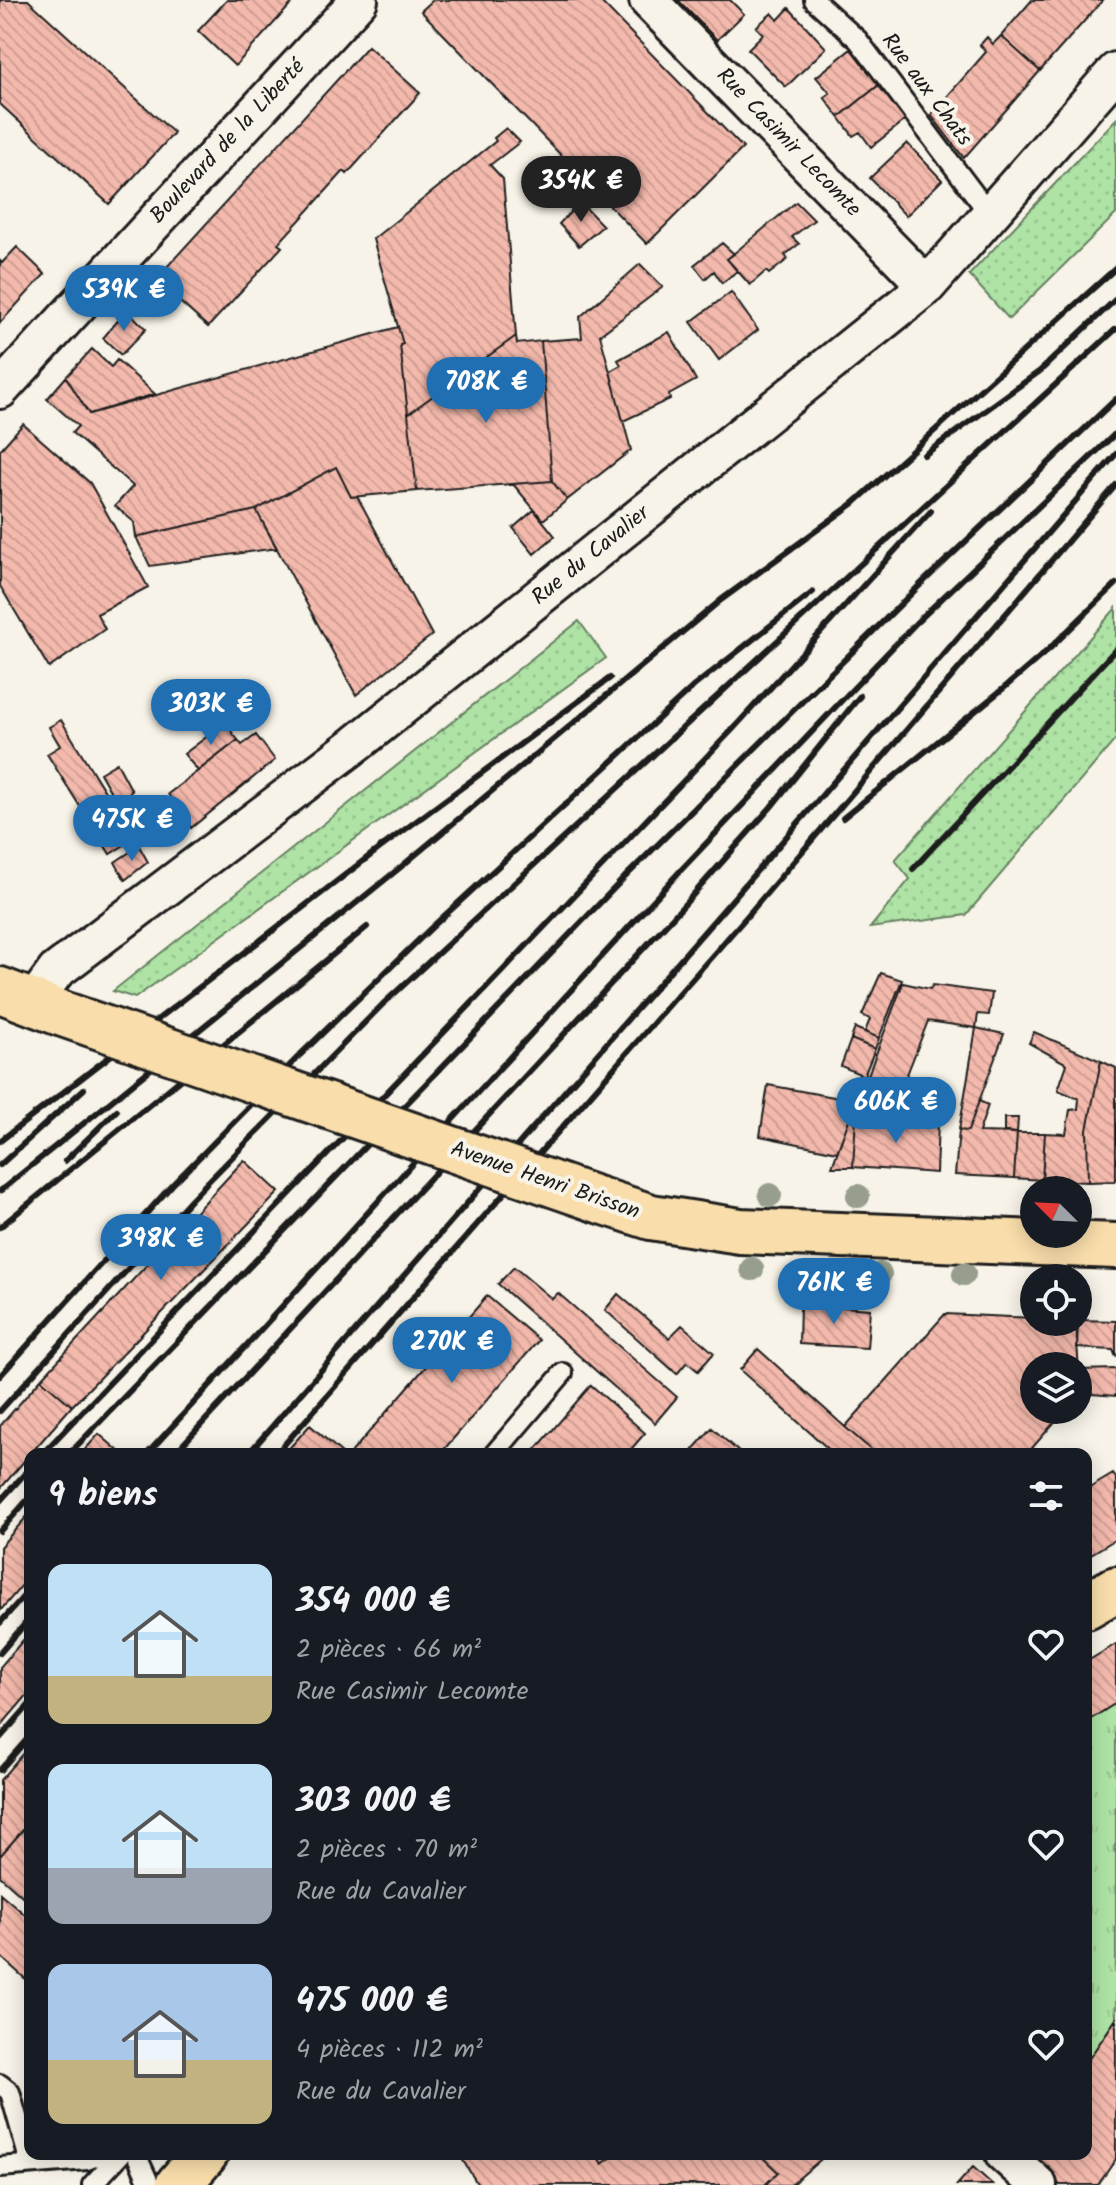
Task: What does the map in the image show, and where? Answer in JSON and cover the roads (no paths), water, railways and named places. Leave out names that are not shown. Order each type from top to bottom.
[{"type":"main road","name":"Avenue Henri Brisson","points":[[30,1002],[651,1217],[740,1231],[1116,1246]]},
{"type":"main road","points":[[1092,1603],[1116,1589]]},
{"type":"main road","points":[[178,2185],[200,2160]]},
{"type":"street","name":"Boulevard de la Liberté","points":[[0,390],[359,0]]},
{"type":"street","name":"Rue Casimir Lecomte","points":[[648,0],[927,286]]},
{"type":"street","name":"Rue du Cavalier","points":[[30,1002],[56,971],[356,744],[927,286],[1116,71]]},
{"type":"street","points":[[1011,2160],[1038,2185]]},
{"type":"lane","name":"Rue aux Chats","points":[[814,0],[858,40],[991,216]]},
{"type":"lane","points":[[499,1448],[563,1373]]},
{"type":"lane","points":[[0,2084],[10,2092],[24,2142]]},
{"type":"lane","points":[[0,2167],[87,2160]]},
{"type":"lane","points":[[92,2185],[115,2160]]},
{"type":"lane","points":[[139,2160],[150,2185]]},
{"type":"railway","points":[[0,1191],[402,866],[721,600],[854,503],[1116,268]]},
{"type":"railway","points":[[924,455],[1040,371],[1116,299]]},
{"type":"railway","points":[[0,1411],[191,1199],[383,1004],[1116,329]]},
{"type":"railway","points":[[75,1448],[625,877],[923,582],[1116,399]]},
{"type":"railway","points":[[152,1448],[681,870],[845,697],[916,623],[1116,433]]},
{"type":"railway","points":[[253,1448],[1116,454]]},
{"type":"railway","points":[[281,1448],[748,915],[1116,485]]},
{"type":"railway","points":[[48,1448],[733,729],[931,511]]},
{"type":"railway","points":[[843,818],[1004,688],[1116,584]]},
{"type":"railway","points":[[0,1376],[172,1185],[430,929],[694,686],[813,592]]},
{"type":"railway","points":[[913,869],[1116,649]]},
{"type":"railway","points":[[0,1141],[380,848],[610,678]]},
{"type":"railway","points":[[180,1448],[684,905],[771,807],[860,696]]},
{"type":"railway","points":[[0,1227],[367,927]]},
{"type":"railway","points":[[0,1165],[84,1089]]},
{"type":"railway","points":[[65,1161],[117,1110]]},
{"type":"railway","points":[[0,1501],[24,1475]]},
{"type":"railway","points":[[0,1531],[24,1504]]},
{"type":"railway","points":[[0,1623],[24,1596]]},
{"type":"railway","points":[[0,1653],[24,1625]]},
{"type":"railway","points":[[0,1738],[24,1711]]},
{"type":"railway","points":[[0,1770],[24,1743]]}]
